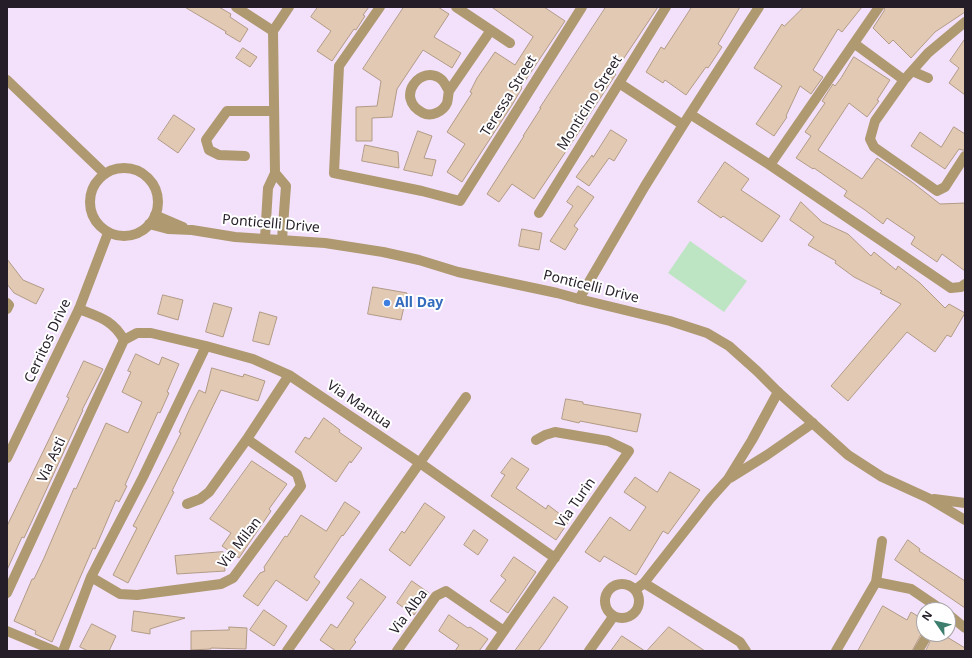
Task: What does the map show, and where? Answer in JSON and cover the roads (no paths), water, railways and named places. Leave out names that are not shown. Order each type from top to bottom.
[{"type":"street","points":[[236,7],[273,31]]},
{"type":"street","points":[[265,238],[268,188],[275,173],[273,31],[290,7]]},
{"type":"street","name":"Teressa Street","points":[[380,7],[338,66],[334,174],[460,201],[582,7]]},
{"type":"street","points":[[456,7],[510,43]]},
{"type":"street","name":"Monticino Street","points":[[539,213],[666,7]]},
{"type":"street","points":[[579,300],[640,195],[683,125],[759,7]]},
{"type":"street","points":[[770,165],[880,7]]},
{"type":"street","points":[[965,22],[941,41],[904,80],[875,121],[870,139],[874,146],[937,191],[945,187],[965,156]]},
{"type":"street","points":[[449,91],[491,30]]},
{"type":"street","points":[[855,44],[904,80]]},
{"type":"street","points":[[912,71],[928,78]]},
{"type":"street","points":[[7,80],[105,174]]},
{"type":"street","points":[[619,83],[683,125]]},
{"type":"street","points":[[245,156],[219,154],[209,150],[206,140],[227,111],[274,111]]},
{"type":"street","points":[[690,114],[770,165],[951,288],[961,288],[965,284]]},
{"type":"street","points":[[125,168],[136,170],[145,176],[152,184],[157,194],[158,205],[155,215],[149,224],[141,231],[132,235],[121,236],[108,233],[96,220],[91,211],[90,201],[95,186],[105,174],[114,170],[125,168]]},
{"type":"street","points":[[275,173],[286,186],[282,240]]},
{"type":"street","name":"Ponticelli Drive","points":[[155,215],[192,230]]},
{"type":"street","name":"Ponticelli Drive","points":[[149,224],[168,229],[192,230],[235,237],[326,243],[382,252],[419,260],[458,272],[557,293],[579,300],[670,321],[707,333],[729,346],[848,454],[882,477],[928,498],[965,520]]},
{"type":"street","name":"Cerritos Drive","points":[[7,458],[79,309],[108,233]]},
{"type":"street","points":[[7,303],[9,305],[7,309]]},
{"type":"street","points":[[79,309],[110,322],[119,330],[124,340]]},
{"type":"street","name":"Via Mantua","points":[[124,340],[137,333],[151,333],[252,359],[289,375],[420,463],[555,558]]},
{"type":"street","name":"Via Asti","points":[[7,593],[124,340]]},
{"type":"street","points":[[63,651],[91,577],[143,477],[206,346]]},
{"type":"street","points":[[187,504],[200,499],[209,492],[247,439],[289,375]]},
{"type":"street","points":[[635,590],[644,583],[710,499],[728,479],[752,440],[778,392]]},
{"type":"street","points":[[287,651],[466,397]]},
{"type":"street","points":[[728,479],[767,455],[813,423]]},
{"type":"street","name":"Via Turin","points":[[490,651],[629,451],[608,441],[555,432],[536,440]]},
{"type":"street","name":"Via Milan","points":[[91,577],[120,594],[137,595],[221,584],[233,578],[301,486],[297,474],[247,439]]},
{"type":"street","name":"Ponticelli Drive","points":[[928,498],[965,503]]},
{"type":"street","points":[[836,651],[876,582],[882,541]]},
{"type":"street","points":[[876,582],[911,589],[930,602]]},
{"type":"street","points":[[644,583],[740,642],[746,651]]},
{"type":"street","points":[[621,584],[629,585],[635,590],[639,597],[639,605],[635,612],[629,617],[621,619],[613,617],[608,612],[605,605],[605,597],[608,590],[621,584]]},
{"type":"street","name":"Via Alba","points":[[397,651],[436,596],[446,591],[504,631]]},
{"type":"street","points":[[589,651],[613,617]]},
{"type":"street","points":[[956,621],[965,628]]},
{"type":"street","points":[[7,631],[55,651]]},
{"type":"street","points":[[918,651],[923,642]]},
{"type":"place","name":"All Day","points":[[387,303]]}]
